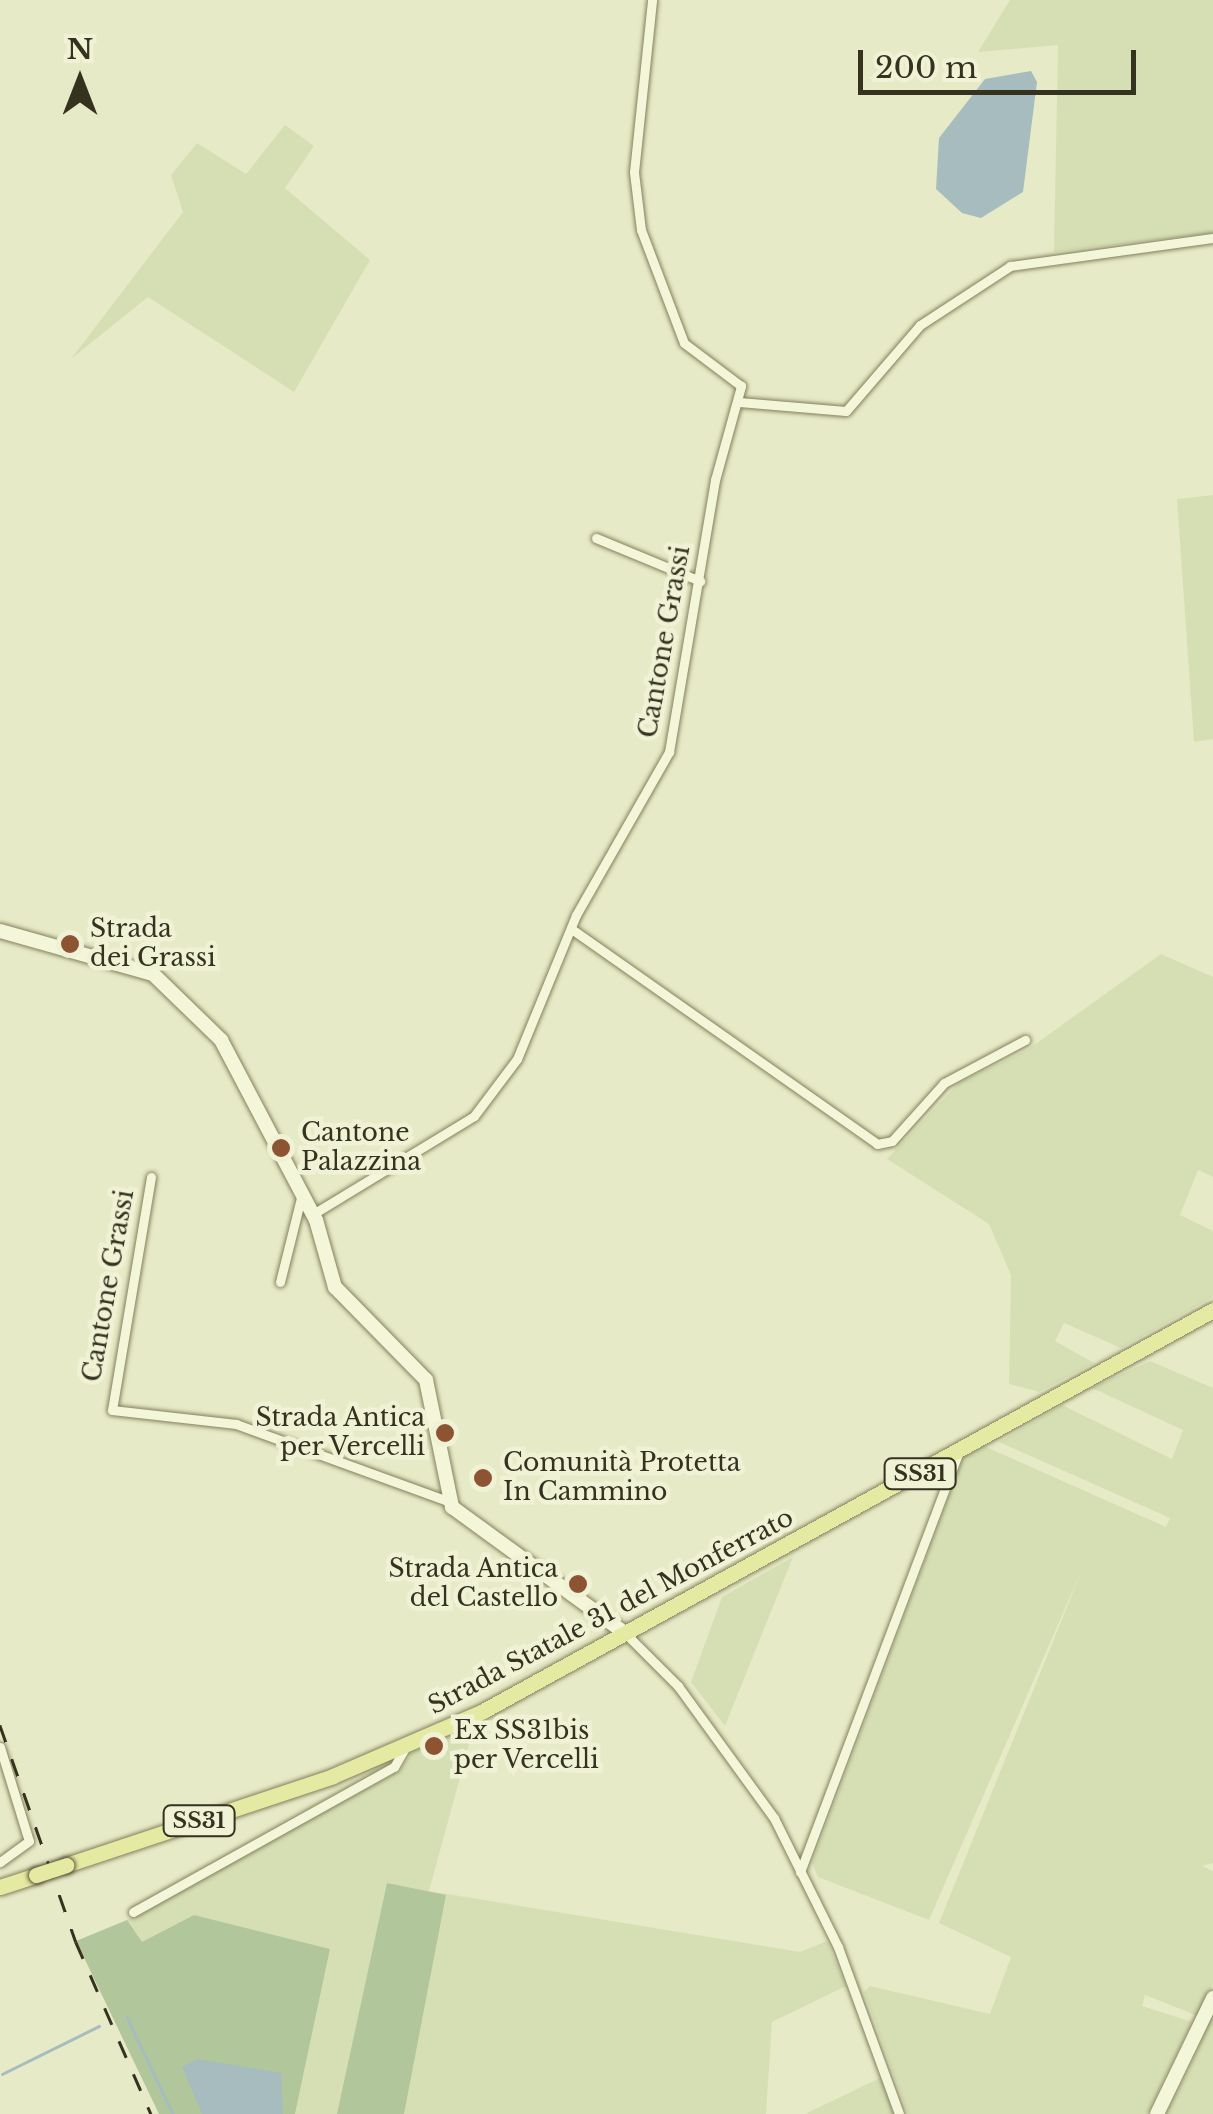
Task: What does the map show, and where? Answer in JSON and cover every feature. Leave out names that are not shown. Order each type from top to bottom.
[{"type":"main road","name":"Strada Statale 31 del Monferrato","points":[[0,1887],[405,1748],[959,1452],[1213,1310]]},
{"type":"street","points":[[652,0],[634,172],[641,230],[684,343],[741,386],[739,402],[846,412],[920,324],[1010,266],[1213,238]]},
{"type":"street","name":"Cantone Grassi","points":[[313,1214],[463,1129],[517,1059],[573,930],[669,752],[700,581],[739,402]]},
{"type":"street","points":[[596,538],[700,581]]},
{"type":"street","points":[[573,930],[877,1144],[892,1141],[944,1083],[1025,1040]]},
{"type":"street","points":[[0,931],[160,979],[232,1054],[301,1198],[313,1214],[335,1287],[426,1380],[450,1502]]},
{"type":"street","name":"Cantone Grassi","points":[[151,1176],[112,1410],[236,1424],[450,1502],[625,1633]]},
{"type":"street","points":[[280,1282],[301,1198]]},
{"type":"street","points":[[800,1872],[959,1452]]},
{"type":"street","points":[[625,1633],[734,1760],[800,1872],[900,2114]]},
{"type":"street","points":[[0,1747],[30,1844],[0,1862]]},
{"type":"street","points":[[134,1912],[394,1767],[405,1748]]},
{"type":"street","points":[[1158,2114],[1213,1998]]},
{"type":"green space","points":[[1010,0],[1213,0],[1213,233],[1054,252],[1058,45],[978,52]]},
{"type":"green space","points":[[285,125],[314,146],[285,188],[370,260],[294,392],[148,297],[71,359],[183,212],[171,175],[197,143],[246,174]]},
{"type":"green space","points":[[1213,495],[1213,739],[1194,742],[1177,499]]},
{"type":"green space","points":[[1161,954],[1213,977],[1213,1177],[1198,1170],[1180,1215],[1213,1231],[1213,1297],[1121,1348],[1064,1323],[1055,1341],[1094,1363],[1039,1392],[1009,1384],[1011,1275],[989,1224],[887,1159],[959,1083],[1027,1050]]},
{"type":"green space","points":[[1150,1361],[1213,1388],[1213,1863],[1202,1866],[1213,1871],[1213,1984],[1198,2016],[1145,1995],[1142,2006],[1192,2022],[1147,2114],[908,2114],[864,1992],[870,1986],[990,2014],[1011,1957],[939,1923],[1081,1572],[929,1920],[818,1877],[812,1863],[964,1457],[984,1446],[1166,1527],[1170,1518],[999,1442],[1062,1405],[1172,1459],[1183,1430],[1092,1388]]},
{"type":"green space","points":[[793,1557],[725,1726],[691,1682],[722,1597]]},
{"type":"green space","points":[[476,1719],[429,1891],[800,1952],[827,1941],[846,1986],[772,2022],[766,2114],[295,2114],[330,1949],[141,1943],[127,1920],[401,1770],[415,1748]]},
{"type":"green space","points":[[387,1883],[446,1895],[404,2114],[337,2114]]},
{"type":"green space","points":[[194,1915],[330,1949],[295,2114],[159,2114],[76,1941],[127,1920],[142,1942]]},
{"type":"green space","points":[[1213,2014],[1213,2114],[1166,2114],[1188,2072]]},
{"type":"green space","points":[[882,2077],[895,2114],[805,2114]]},
{"type":"shaded area","points":[[1031,71],[1037,82],[1023,192],[981,218],[962,213],[936,189],[939,138],[985,79]]},
{"type":"shaded area","points":[[197,2059],[281,2073],[283,2114],[202,2114],[182,2067]]},
{"type":"waterway","points":[[127,2017],[173,2114]]},
{"type":"waterway","points":[[2,2074],[99,2026]]},
{"type":"railway","points":[[0,1725],[76,1942],[151,2114]]},
{"type":"place","name":"Strada dei Grassi","points":[[70,944]]},
{"type":"place","name":"Cantone Palazzina","points":[[281,1148]]},
{"type":"place","name":"Strada Antica per Vercelli","points":[[445,1433]]},
{"type":"place","name":"Comunità Protetta In Cammino","points":[[483,1478]]},
{"type":"place","name":"Strada Antica del Castello","points":[[578,1584]]},
{"type":"place","name":"Ex SS31bis per Vercelli","points":[[434,1746]]}]
